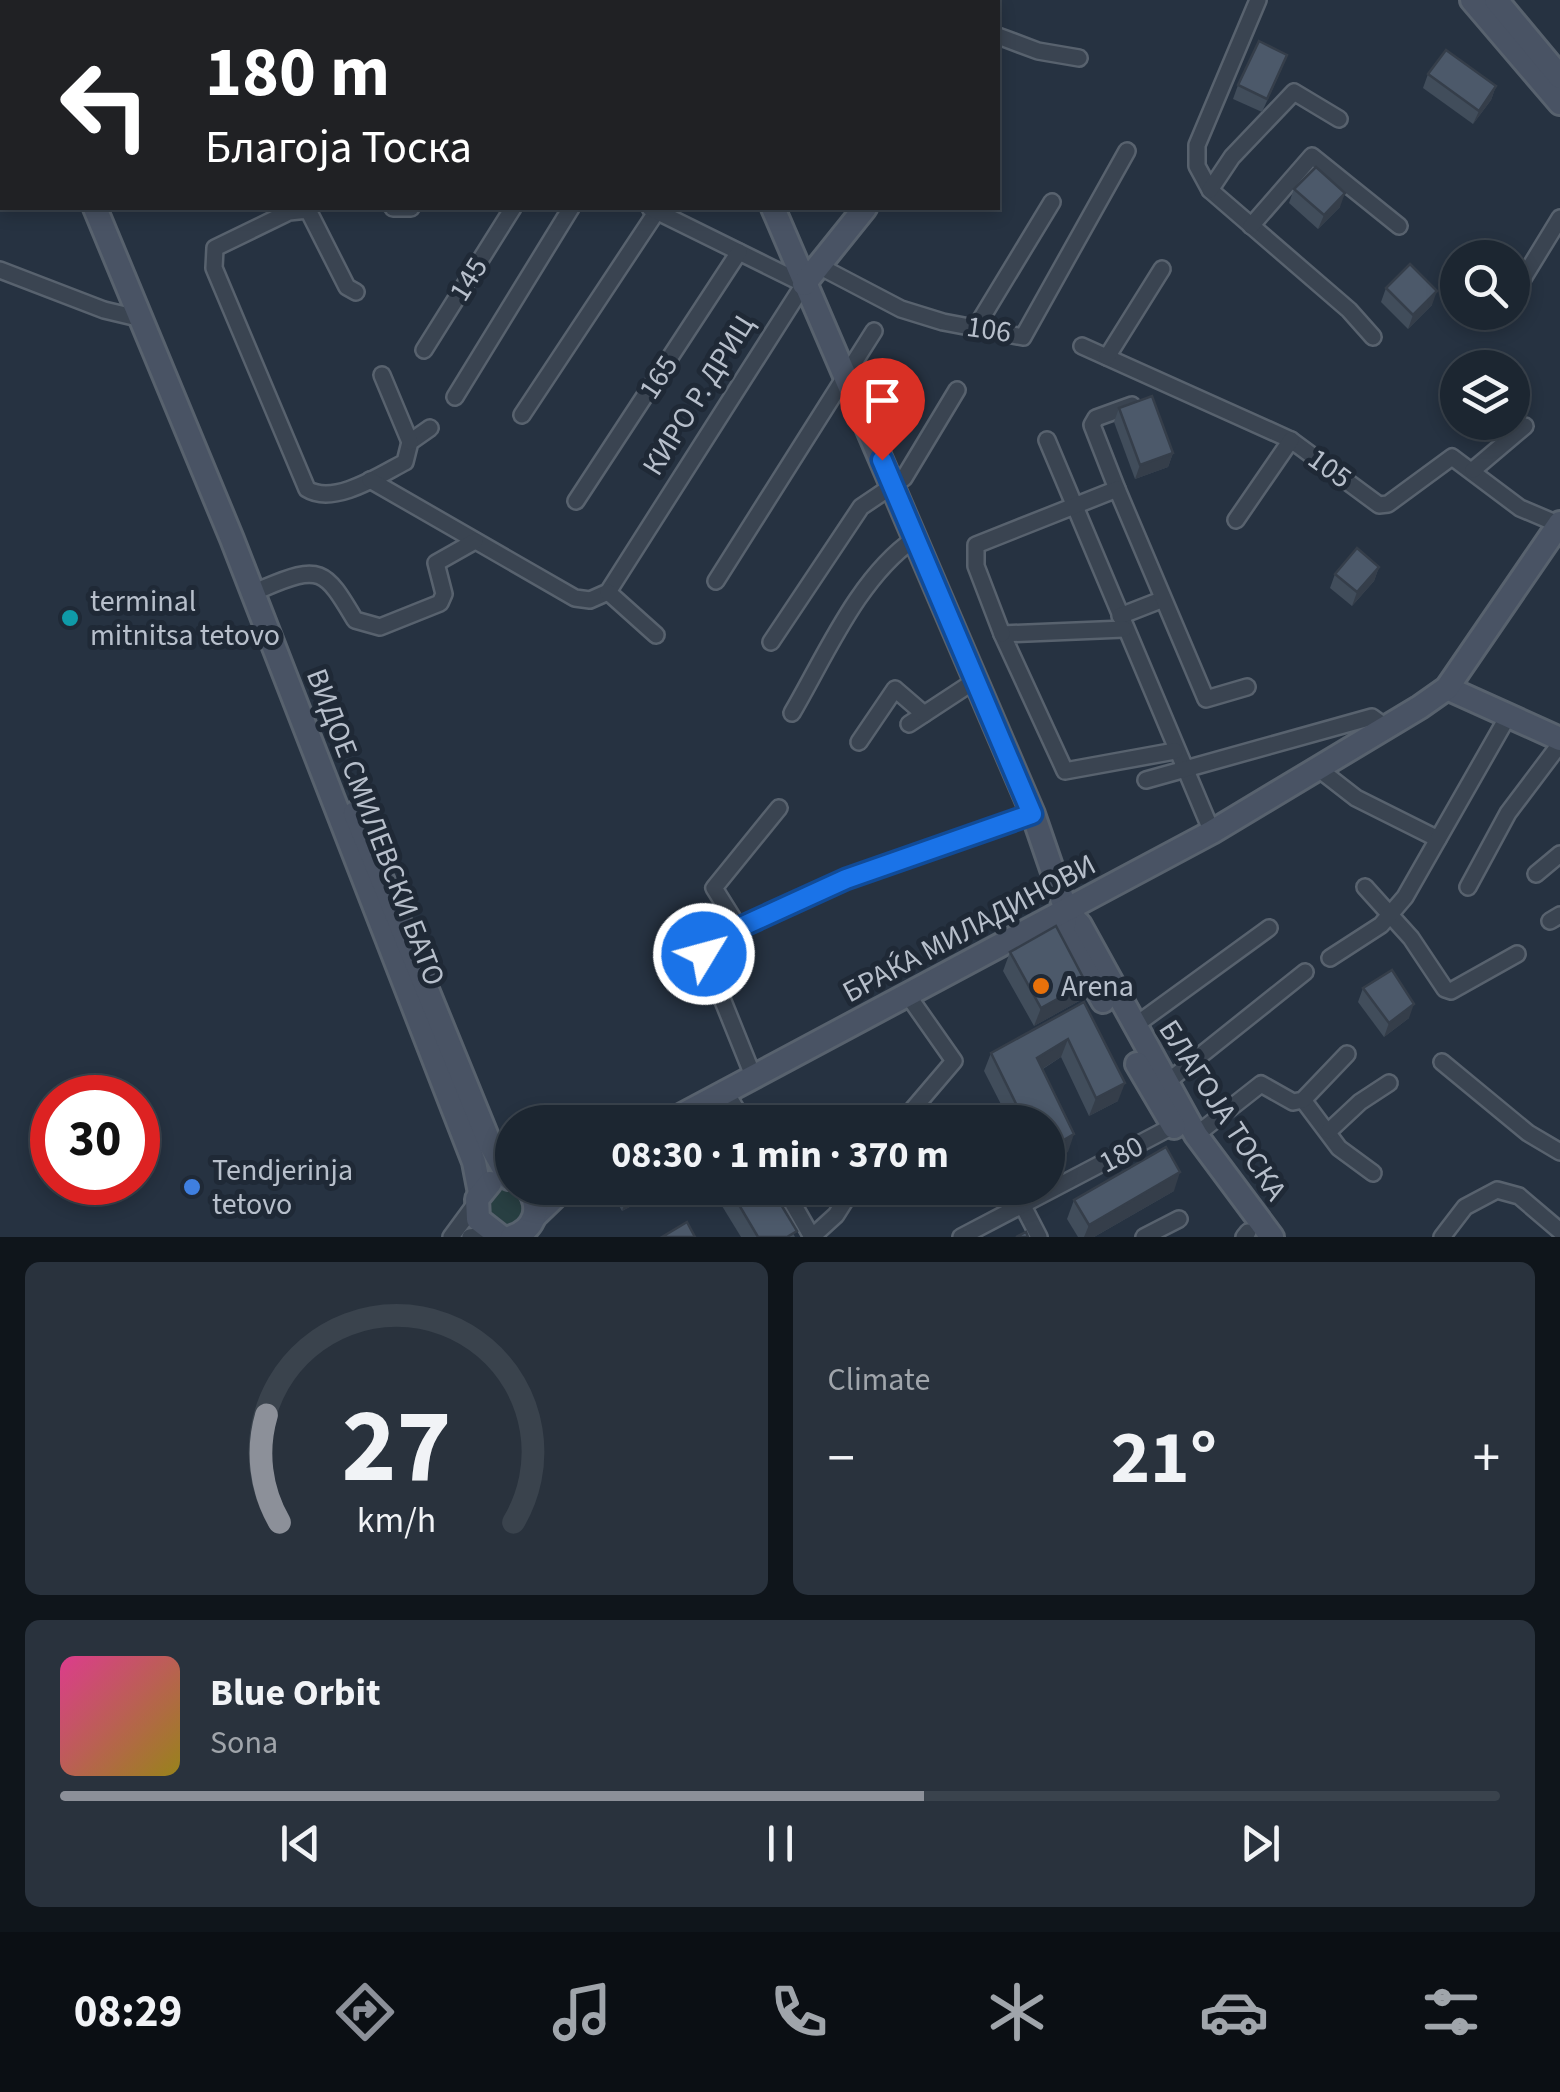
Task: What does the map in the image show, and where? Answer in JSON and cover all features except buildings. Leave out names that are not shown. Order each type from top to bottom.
[{"type":"street","points":[[1258,0],[1197,145],[1197,166],[1210,190],[1373,337]]},
{"type":"street","points":[[1472,0],[1560,103]]},
{"type":"street","points":[[1496,0],[1560,77]]},
{"type":"street","points":[[1000,37],[1038,51],[1080,58]]},
{"type":"street","points":[[1210,190],[1232,157],[1294,92],[1339,119]]},
{"type":"street","name":"106","points":[[811,274],[901,309],[1022,337],[1126,151]]},
{"type":"street","points":[[1250,226],[1312,156],[1399,226]]},
{"type":"street","points":[[975,329],[1052,202]]},
{"type":"street","name":"ВИДОЕ СМИЛЕВСКИ БАТО","points":[[96,210],[467,1143],[479,1196]]},
{"type":"street","name":"ВИДОЕ СМИЛЕВСКИ БАТО","points":[[111,210],[495,1151]]},
{"type":"street","points":[[296,210],[218,244],[214,268],[307,489],[331,494],[405,462],[410,442],[382,375]]},
{"type":"street","points":[[306,210],[314,213],[348,288],[356,292]]},
{"type":"street","name":"145","points":[[424,350],[512,210]]},
{"type":"street","points":[[456,396],[570,210]]},
{"type":"street","points":[[522,416],[653,210]]},
{"type":"street","points":[[656,210],[739,252],[811,274]]},
{"type":"street","name":"БЛАГОЈА ТОСКА","points":[[774,210],[811,274],[914,539],[1032,814],[1066,910],[1080,925],[1196,1135],[1272,1237]]},
{"type":"street","name":"КИРО Р. ДРИЦ","points":[[608,592],[811,274],[863,210]]},
{"type":"street","points":[[1530,267],[1560,218]]},
{"type":"street","name":"165","points":[[576,502],[739,252]]},
{"type":"street","points":[[0,270],[104,310],[142,319]]},
{"type":"street","points":[[1108,357],[1162,270]]},
{"type":"street","points":[[716,581],[874,331]]},
{"type":"street","name":"105","points":[[1082,346],[1292,440],[1379,506],[1388,504],[1444,459],[1459,459],[1473,470]]},
{"type":"street","points":[[771,642],[861,506],[904,478],[957,390]]},
{"type":"street","points":[[1132,405],[1096,418],[1092,424],[1161,600],[1206,699],[1247,686]]},
{"type":"street","points":[[410,442],[430,428]]},
{"type":"street","points":[[1047,440],[1182,769],[1212,832]]},
{"type":"street","points":[[1236,520],[1292,440]]},
{"type":"street","points":[[1508,440],[1473,470],[1520,508],[1559,524]]},
{"type":"street","points":[[370,480],[575,598],[590,600],[608,592],[656,635]]},
{"type":"street","points":[[1117,489],[976,545],[976,566],[1002,634],[1065,771],[1175,751]]},
{"type":"street","name":"БРАЌА МИЛАДИНОВИ","points":[[700,1105],[1212,832],[1320,770],[1447,688],[1559,524]]},
{"type":"street","points":[[792,713],[854,606],[898,550],[914,539]]},
{"type":"street","points":[[264,588],[302,572],[319,573],[333,582],[355,620],[380,627],[440,603],[444,594],[436,563],[475,540]]},
{"type":"street","points":[[1002,634],[1122,622],[1161,600]]},
{"type":"street","points":[[909,724],[973,682]]},
{"type":"street","points":[[1447,688],[1560,742],[1508,813],[1468,887]]},
{"type":"street","points":[[859,742],[895,690],[924,714]]},
{"type":"street","points":[[1146,780],[1372,718],[1387,728]]},
{"type":"street","points":[[1330,958],[1389,915],[1405,896],[1507,718]]},
{"type":"street","points":[[1320,770],[1356,798],[1438,839]]},
{"type":"street","points":[[740,928],[714,888],[778,808]]},
{"type":"street","points":[[754,1078],[704,954],[708,942],[846,879],[1032,814]]},
{"type":"street","points":[[1536,874],[1560,854]]},
{"type":"street","points":[[1366,887],[1445,989],[1451,991],[1517,954]]},
{"type":"street","name":"БЛАГОЈА ТОСКА","points":[[1066,910],[1063,932],[1173,1126],[1248,1235]]},
{"type":"street","points":[[1134,1027],[1269,928]]},
{"type":"street","points":[[1166,1083],[1305,972]]},
{"type":"street","points":[[908,994],[954,1061],[916,1105]]},
{"type":"street","points":[[1196,1135],[1262,1084],[1294,1102],[1304,1100],[1346,1054]]},
{"type":"street","points":[[1442,1062],[1528,1133],[1560,1152]]},
{"type":"street","points":[[1330,1131],[1360,1102],[1389,1083]]},
{"type":"street","points":[[726,1091],[734,1105]]},
{"type":"street","points":[[1304,1100],[1339,1148],[1373,1174]]},
{"type":"street","name":"180","points":[[961,1237],[1173,1126]]},
{"type":"street","points":[[451,1237],[479,1196],[495,1182]]},
{"type":"street","points":[[1442,1237],[1465,1206],[1497,1190],[1519,1196],[1556,1232]]},
{"type":"street","points":[[479,1196],[478,1219],[495,1236],[533,1225],[550,1205]]},
{"type":"street","points":[[794,1205],[813,1236],[842,1205]]},
{"type":"street","points":[[1023,1206],[1039,1237]]},
{"type":"street","points":[[1144,1237],[1179,1220]]},
{"type":"green space","points":[[495,1193],[495,1205],[526,1205],[521,1222],[507,1228],[493,1222],[487,1208]]},
{"type":"place","name":"terminal mitnitsa tetovo","points":[[70,618]]},
{"type":"place","name":"Arena","points":[[1041,986]]},
{"type":"place","name":"Tendjerinja tetovo","points":[[192,1187]]},
{"type":"route","points":[[704,954],[708,942],[846,879],[1032,814],[882,460]]}]
